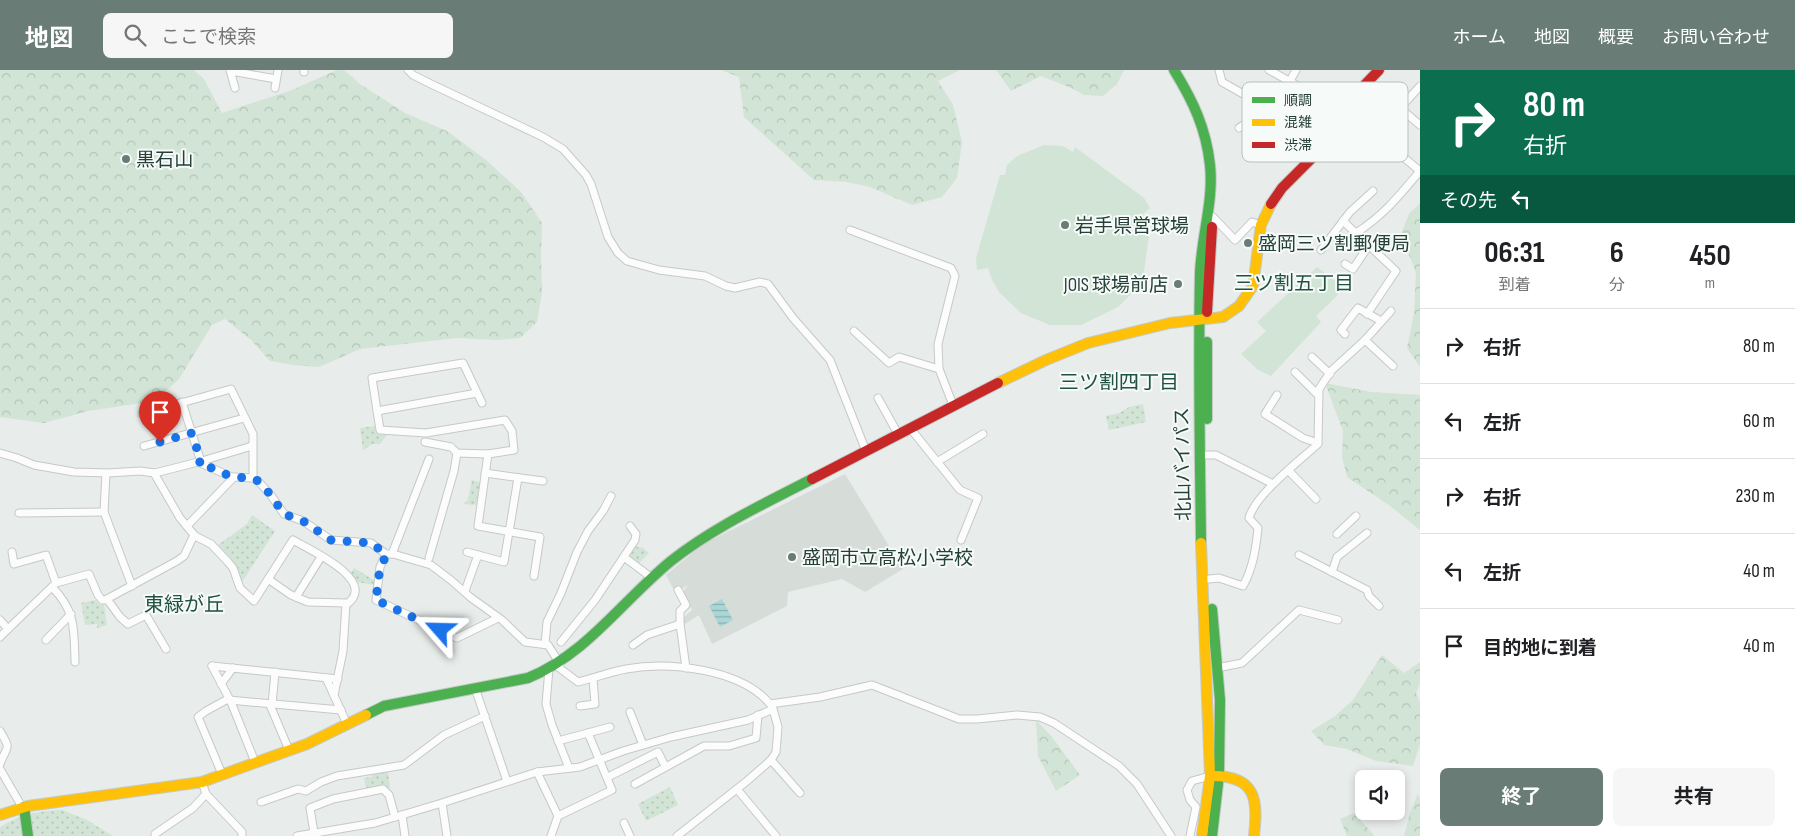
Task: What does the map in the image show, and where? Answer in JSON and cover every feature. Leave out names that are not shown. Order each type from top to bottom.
[{"type":"main road","name":"北山バイパス","points":[[1174,70],[1199,115],[1210,167],[1209,205],[1201,250],[1208,455],[1208,563],[1220,700],[1214,776],[1212,836]]},
{"type":"main road","name":"北山バイパス","points":[[1182,70],[1199,98],[1214,146],[1217,181],[1203,319],[1201,559],[1214,776],[1202,836]]},
{"type":"main road","points":[[1365,82],[1373,72]]},
{"type":"main road","points":[[0,815],[23,807],[202,782],[307,744],[384,706],[528,678],[556,667],[574,654],[668,563],[695,542],[953,405],[1046,360],[1088,343],[1170,323],[1223,317],[1239,306],[1253,286],[1260,225],[1271,204],[1282,188],[1309,162]]},
{"type":"main road","points":[[1214,776],[1234,778],[1248,787],[1255,800],[1254,836]]},
{"type":"main road","points":[[23,807],[28,836]]},
{"type":"street","points":[[275,88],[278,70]]},
{"type":"street","points":[[408,70],[413,75],[430,84],[543,137],[563,149],[586,174],[608,236],[618,253],[627,261],[659,270],[705,276],[726,286],[736,288],[760,282],[768,284],[793,318],[830,360],[866,452]]},
{"type":"street","points":[[1219,70],[1222,82],[1242,93]]},
{"type":"street","points":[[1269,70],[1290,82],[1296,70]]},
{"type":"street","points":[[235,88],[230,71],[276,79]]},
{"type":"street","points":[[1408,99],[1420,86]]},
{"type":"street","points":[[1408,115],[1420,126]]},
{"type":"street","points":[[1356,233],[1389,208],[1420,171],[1408,161]]},
{"type":"street","points":[[1321,250],[1350,212],[1373,191]]},
{"type":"street","points":[[1213,217],[1235,240],[1252,222],[1260,225]]},
{"type":"street","points":[[1343,220],[1396,270],[1368,314]]},
{"type":"street","points":[[850,230],[951,268],[955,276],[938,344],[939,369],[953,405]]},
{"type":"street","points":[[1345,264],[1353,269],[1368,245]]},
{"type":"street","points":[[1346,334],[1342,330],[1358,308],[1381,321]]},
{"type":"street","points":[[1209,579],[1219,578],[1243,586],[1253,563],[1257,540],[1258,528],[1248,518],[1250,511],[1273,484],[1318,443],[1319,389],[1330,374],[1366,340],[1390,311]]},
{"type":"street","points":[[854,331],[889,363],[899,357],[939,369]]},
{"type":"street","points":[[1366,340],[1393,366]]},
{"type":"street","points":[[1312,357],[1330,374]]},
{"type":"street","points":[[425,442],[454,450],[488,454],[514,450],[512,431],[505,420],[489,419],[426,433],[380,430],[372,378],[463,363],[482,403]]},
{"type":"street","points":[[1295,372],[1318,395]]},
{"type":"street","points":[[142,414],[231,389],[253,434],[253,478]]},
{"type":"street","points":[[377,411],[477,393]]},
{"type":"street","points":[[1277,395],[1265,414],[1303,438],[1318,443]]},
{"type":"street","points":[[878,398],[898,434]]},
{"type":"street","points":[[182,402],[200,462]]},
{"type":"street","points":[[144,446],[244,418]]},
{"type":"street","points":[[910,428],[960,490],[978,498],[961,540]]},
{"type":"street","points":[[937,462],[983,434]]},
{"type":"street","points":[[0,453],[34,465],[66,471],[106,473],[140,471],[154,473],[200,462],[252,446]]},
{"type":"street","points":[[429,558],[454,471],[454,450]]},
{"type":"street","points":[[488,454],[478,526],[540,537],[534,576]]},
{"type":"street","points":[[1208,455],[1216,455],[1273,484]]},
{"type":"street","points":[[429,460],[379,575],[376,600],[457,638],[498,618]]},
{"type":"street","points":[[200,462],[234,477],[253,478],[264,486],[287,516],[303,521],[331,540],[371,543],[389,554],[431,565],[498,618],[524,642],[548,645],[556,667],[546,704],[569,768]]},
{"type":"street","points":[[1289,471],[1316,499]]},
{"type":"street","points":[[106,473],[104,512],[132,586]]},
{"type":"street","points":[[154,473],[174,510],[194,535],[211,544],[233,568],[240,588],[254,601],[293,540],[342,570],[355,584],[355,594],[346,605],[343,651],[334,696]]},
{"type":"street","points":[[485,473],[543,481]]},
{"type":"street","points":[[187,526],[234,477]]},
{"type":"street","points":[[468,552],[504,562],[518,478]]},
{"type":"street","points":[[545,644],[547,622],[561,594],[577,552],[611,496]]},
{"type":"street","points":[[19,513],[104,512]]},
{"type":"street","points":[[1337,534],[1356,516]]},
{"type":"street","points":[[561,642],[595,600],[635,540],[636,534],[630,526]]},
{"type":"street","points":[[1332,572],[1337,557],[1367,533]]},
{"type":"street","points":[[0,637],[54,585],[89,574],[98,595],[102,600],[107,599],[178,561],[184,556],[194,535]]},
{"type":"street","points":[[12,552],[14,564],[46,555],[54,585],[71,614],[74,624],[75,662]]},
{"type":"street","points":[[465,591],[478,555]]},
{"type":"street","points":[[296,598],[321,556]]},
{"type":"street","points":[[1300,556],[1367,590],[1369,596],[1379,606]]},
{"type":"street","points":[[624,557],[652,578]]},
{"type":"street","points":[[268,579],[296,598],[308,602],[346,603],[346,605]]},
{"type":"street","points":[[678,590],[686,605],[680,611],[686,668]]},
{"type":"street","points":[[107,599],[128,624],[146,615],[166,649]]},
{"type":"street","points":[[1217,668],[1242,663],[1299,610],[1338,620]]},
{"type":"street","points":[[46,640],[71,614]]},
{"type":"street","points":[[0,620],[8,629]]},
{"type":"street","points":[[634,645],[647,636],[680,624]]},
{"type":"street","points":[[256,762],[212,666],[338,679]]},
{"type":"street","points":[[556,667],[578,682],[626,669],[686,668],[722,675],[747,684],[762,694],[770,704],[827,696],[872,685],[958,719],[1017,715],[1040,717],[1054,723],[1119,766],[1137,784],[1171,836]]},
{"type":"street","points":[[220,684],[233,668]]},
{"type":"street","points":[[275,672],[271,705],[289,750]]},
{"type":"street","points":[[326,678],[348,724]]},
{"type":"street","points":[[580,706],[595,704],[592,679]]},
{"type":"street","points":[[476,688],[507,781]]},
{"type":"street","points":[[222,774],[198,717],[206,711],[229,700],[341,710]]},
{"type":"street","points":[[297,836],[375,823],[537,772],[580,766],[642,745],[720,725],[736,723],[773,709],[778,728],[778,742],[776,752],[771,760],[738,789],[677,836]]},
{"type":"street","points":[[630,712],[642,745]]},
{"type":"street","points":[[635,784],[704,746],[729,746],[756,738],[758,715]]},
{"type":"street","points":[[261,802],[298,788],[306,791],[321,782],[337,776],[404,766],[444,735],[485,716]]},
{"type":"street","points":[[558,741],[610,727]]},
{"type":"street","points":[[0,731],[8,745],[8,750],[0,764]]},
{"type":"street","points":[[558,816],[612,790],[588,733]]},
{"type":"street","points":[[655,742],[665,766]]},
{"type":"street","points":[[608,777],[658,752]]},
{"type":"street","points":[[771,760],[800,793]]},
{"type":"street","points":[[0,769],[23,807]]},
{"type":"street","points":[[537,772],[558,816],[551,836]]},
{"type":"street","points":[[1190,836],[1196,807],[1190,800],[1187,790],[1192,780],[1214,776]]},
{"type":"street","points":[[202,782],[206,794],[242,832],[242,836]]},
{"type":"street","points":[[314,833],[310,808],[333,799],[383,789],[389,795],[399,816],[405,836]]},
{"type":"street","points":[[738,789],[776,836]]},
{"type":"street","points":[[155,834],[193,808],[206,794]]},
{"type":"street","points":[[442,803],[447,836]]},
{"type":"street","points":[[624,824],[630,836]]},
{"type":"shaded area","name":"盛岡市立高松小学校","points":[[845,474],[903,569],[865,592],[842,579],[788,592],[787,606],[712,644],[699,615],[685,624],[682,619],[692,610],[683,592],[688,585],[675,592],[666,575],[703,544]]},
{"type":"green space","points":[[0,70],[194,70],[204,79],[222,113],[292,90],[337,70],[344,70],[360,84],[405,113],[447,131],[486,160],[521,192],[542,223],[542,292],[537,322],[520,338],[497,340],[457,338],[360,349],[319,367],[270,361],[251,340],[225,319],[212,325],[179,379],[155,401],[88,411],[44,423],[0,417]]},
{"type":"green space","points":[[721,70],[960,70],[938,81],[953,105],[962,142],[957,178],[942,197],[912,205],[870,187],[847,182],[814,180],[744,117],[739,77]]},
{"type":"green space","points":[[996,70],[1124,70],[1117,84],[1103,96],[1084,95],[1041,76],[1011,91]]},
{"type":"green space","name":"岩手県営球場","points":[[1044,145],[1063,146],[1073,152],[1075,147],[1144,198],[1150,208],[1143,214],[1149,236],[1144,271],[1132,293],[1118,307],[1081,325],[1050,325],[1021,313],[999,292],[988,268],[977,270],[976,258],[1000,175],[1005,175],[1007,165],[1017,156]]},
{"type":"green space","points":[[1420,203],[1420,367],[1407,348],[1414,313],[1416,273],[1401,234],[1409,214]]},
{"type":"green space","points":[[1317,267],[1343,287],[1335,298],[1316,316],[1321,322],[1271,376],[1258,370],[1241,354],[1266,331],[1257,322]]},
{"type":"green space","points":[[1325,383],[1371,392],[1420,395],[1420,530],[1389,505],[1347,477],[1342,457],[1343,431]]},
{"type":"green space","points":[[1143,404],[1146,422],[1109,430],[1106,416]]},
{"type":"green space","points":[[375,426],[376,434],[387,435],[380,444],[372,444],[363,450],[360,428]]},
{"type":"green space","points":[[472,480],[480,482],[476,505],[463,504],[468,500]]},
{"type":"green space","points":[[252,515],[275,531],[242,582],[233,561],[218,545],[247,524]]},
{"type":"green space","points":[[636,546],[642,547],[649,553],[638,564],[628,556]]},
{"type":"green space","points":[[354,568],[374,580],[374,585],[357,582],[351,573]]},
{"type":"green space","points":[[95,600],[100,605],[104,604],[107,625],[97,628],[97,624],[85,625],[81,603]]},
{"type":"green space","points":[[1382,655],[1404,673],[1420,662],[1420,684],[1416,693],[1420,702],[1420,745],[1413,766],[1376,761],[1347,749],[1324,745],[1311,731],[1335,716],[1353,700]]},
{"type":"green space","points":[[1036,720],[1052,737],[1080,775],[1056,791],[1038,756]]},
{"type":"green space","points":[[388,771],[390,788],[383,785],[366,788],[364,778],[372,777],[371,774]]},
{"type":"green space","points":[[670,787],[678,805],[646,821],[638,804]]},
{"type":"green space","points":[[1418,793],[1420,800],[1420,836],[1404,836],[1410,813]]},
{"type":"green space","points":[[62,810],[87,820],[113,836],[0,836],[0,827],[15,819],[37,812]]},
{"type":"green space","points":[[1354,813],[1355,820],[1360,820],[1374,836],[1347,836],[1340,819]]},
{"type":"water","points":[[722,599],[733,620],[720,627],[709,606]]},
{"type":"traffic: fast","points":[[1174,70],[1198,115],[1208,152],[1211,179],[1200,274],[1201,543]]},
{"type":"traffic: fast","points":[[1207,342],[1207,419]]},
{"type":"traffic: fast","points":[[366,715],[384,706],[528,678],[549,668],[586,641],[653,577],[687,549],[704,537],[812,479]]},
{"type":"traffic: fast","points":[[1212,609],[1220,700],[1219,775],[1212,836]]},
{"type":"traffic: fast","points":[[24,807],[28,836]]},
{"type":"traffic: slow","points":[[998,383],[1046,360],[1088,343],[1170,323],[1223,317],[1239,306],[1253,286],[1261,225],[1271,204]]},
{"type":"traffic: slow","points":[[1201,543],[1210,776],[1202,836]]},
{"type":"traffic: slow","points":[[0,815],[28,806],[202,782],[307,744],[366,715]]},
{"type":"traffic: slow","points":[[1213,776],[1239,780],[1252,793],[1255,812],[1254,836]]},
{"type":"traffic: jam","points":[[1367,82],[1379,70]]},
{"type":"traffic: jam","points":[[1271,204],[1282,188],[1308,162]]},
{"type":"traffic: jam","points":[[1207,312],[1212,227]]},
{"type":"traffic: jam","points":[[812,479],[998,383]]},
{"type":"place","name":"黒石山","points":[[126,159]]},
{"type":"place","name":"岩手県営球場","points":[[1065,225]]},
{"type":"place","name":"盛岡三ツ割郵便局","points":[[1248,243]]},
{"type":"place","name":"JOIS 球場前店","points":[[1178,284]]},
{"type":"place","name":"盛岡市立高松小学校","points":[[792,557]]},
{"type":"district","name":"三ツ割五丁目","points":[[1294,283]]},
{"type":"district","name":"三ツ割四丁目","points":[[1119,382]]},
{"type":"district","name":"東緑が丘","points":[[184,604]]},
{"type":"route","points":[[160,442],[192,433],[201,462],[198,462],[232,477],[253,478],[266,489],[284,514],[303,521],[326,538],[346,542],[367,542],[383,550],[386,554],[380,567],[376,600],[440,630]]}]
